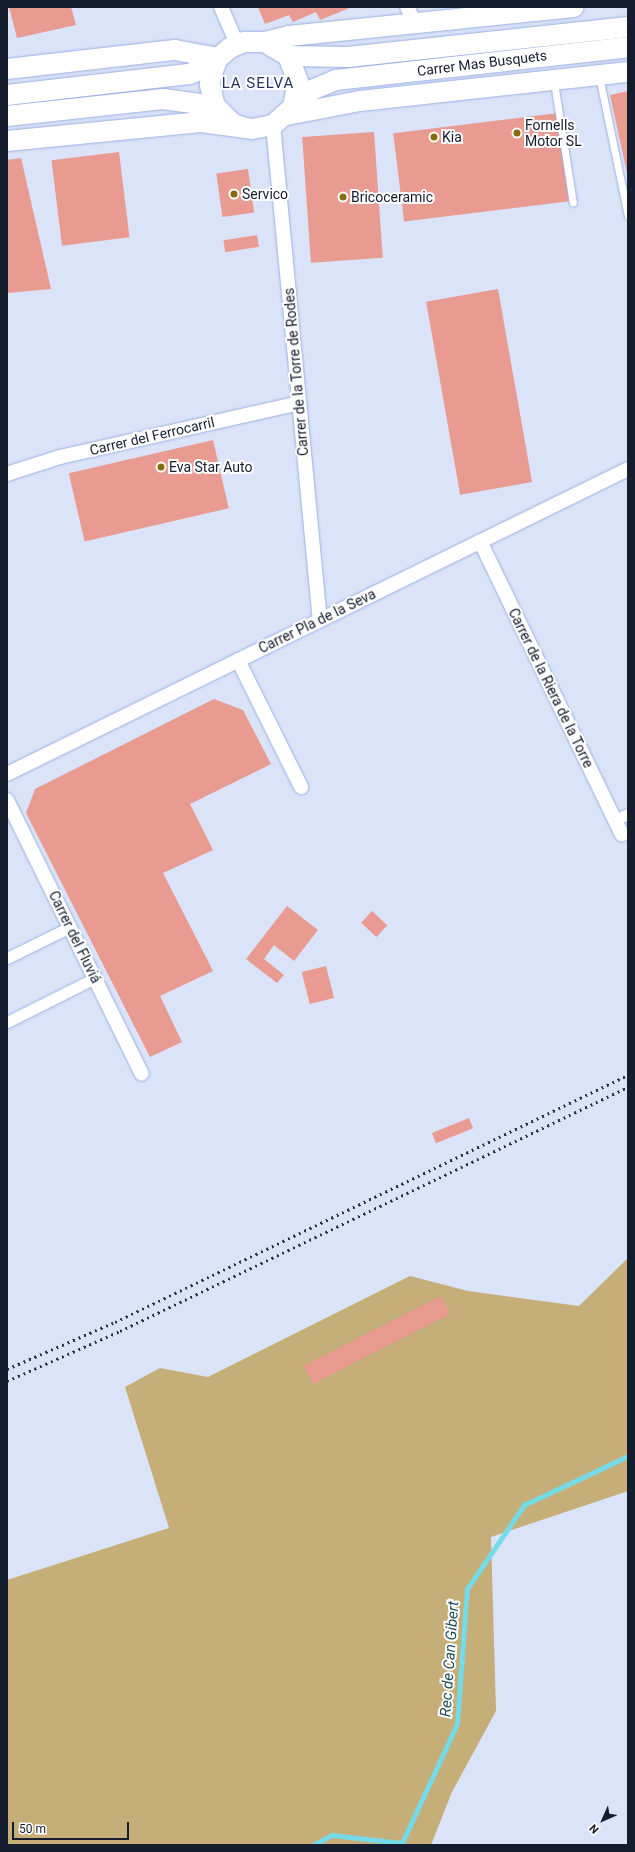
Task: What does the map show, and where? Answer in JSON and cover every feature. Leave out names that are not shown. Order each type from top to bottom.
[{"type":"main road","points":[[7,95],[189,74],[216,62],[237,44],[265,42],[289,36],[411,16],[574,7]]},
{"type":"main road","points":[[265,42],[288,56],[348,57],[628,27]]},
{"type":"main road","name":"Carrer Mas Busquets","points":[[284,116],[312,90],[336,80],[628,47]]},
{"type":"main road","points":[[7,69],[175,50],[216,62]]},
{"type":"main road","points":[[284,116],[298,81],[288,56]]},
{"type":"main road","points":[[216,62],[210,85],[215,106],[233,124],[245,128]]},
{"type":"main road","points":[[7,141],[201,122],[245,128],[284,116],[360,101],[628,72]]},
{"type":"main road","points":[[7,116],[163,99],[215,106]]},
{"type":"street","points":[[221,7],[237,44]]},
{"type":"street","name":"Carrer de la Torre de Rodes","points":[[284,116],[299,403],[320,619]]},
{"type":"street","name":"Carrer del Ferrocarril","points":[[7,474],[60,457],[299,403]]},
{"type":"street","name":"Carrer Pla de la Seva","points":[[7,774],[628,469]]},
{"type":"street","name":"Carrer de la Riera de la Torre","points":[[480,541],[622,835]]},
{"type":"street","points":[[238,660],[301,787]]},
{"type":"street","name":"Carrer del Fluviá","points":[[7,800],[142,1074]]},
{"type":"street","points":[[614,820],[628,814]]},
{"type":"street","points":[[7,958],[70,928]]},
{"type":"street","points":[[7,1022],[95,978]]},
{"type":"lane","points":[[599,76],[628,216]]},
{"type":"lane","points":[[554,81],[573,202]]},
{"type":"shaded area","points":[[628,1258],[628,1491],[491,1537],[496,1711],[452,1792],[431,1845],[7,1845],[7,1580],[169,1528],[125,1387],[160,1368],[208,1377],[410,1276],[468,1291],[579,1306]]},
{"type":"building","points":[[9,7],[71,7],[76,25],[17,38]]},
{"type":"building","points":[[258,7],[352,7],[320,20],[316,12],[293,22],[289,15],[265,24]]},
{"type":"building","points":[[628,91],[628,173],[627,173],[610,95]]},
{"type":"building","points":[[558,113],[569,201],[404,222],[393,133]]},
{"type":"building","name":"Bricoceramic","points":[[374,132],[383,258],[311,263],[302,137]]},
{"type":"building","points":[[119,152],[129,237],[62,246],[52,160]]},
{"type":"building","points":[[21,158],[51,289],[7,293],[7,160]]},
{"type":"building","points":[[248,169],[254,213],[222,217],[216,173]]},
{"type":"building","points":[[257,235],[259,247],[225,252],[223,240]]},
{"type":"building","points":[[498,289],[532,482],[460,495],[426,302]]},
{"type":"building","points":[[213,440],[229,508],[85,541],[69,473]]},
{"type":"building","points":[[214,699],[243,710],[271,764],[190,804],[213,850],[163,873],[213,971],[160,996],[182,1042],[150,1057],[26,813],[35,789]]},
{"type":"building","points":[[287,906],[318,930],[294,961],[274,945],[264,959],[284,975],[277,983],[246,959]]},
{"type":"building","points":[[372,911],[387,925],[376,937],[361,923]]},
{"type":"building","points":[[326,966],[334,998],[310,1004],[302,972]]},
{"type":"building","points":[[469,1118],[473,1128],[436,1143],[432,1133]]},
{"type":"building","points":[[441,1296],[450,1314],[313,1384],[304,1366]]},
{"type":"waterway","name":"Rec de Can Gibert","points":[[313,1845],[332,1835],[402,1843],[457,1724],[467,1589],[524,1505],[628,1456]]},
{"type":"railway","points":[[7,1369],[115,1322],[628,1075]]},
{"type":"railway","points":[[7,1381],[120,1331],[628,1087]]},
{"type":"place","name":"Fornells Motor SL","points":[[517,133]]},
{"type":"place","name":"Kia","points":[[434,137]]},
{"type":"place","name":"Servico","points":[[234,194]]},
{"type":"place","name":"Bricoceramic","points":[[343,197]]},
{"type":"place","name":"Eva Star Auto","points":[[161,467]]},
{"type":"district","name":"LA SELVA","points":[[258,84]]}]
